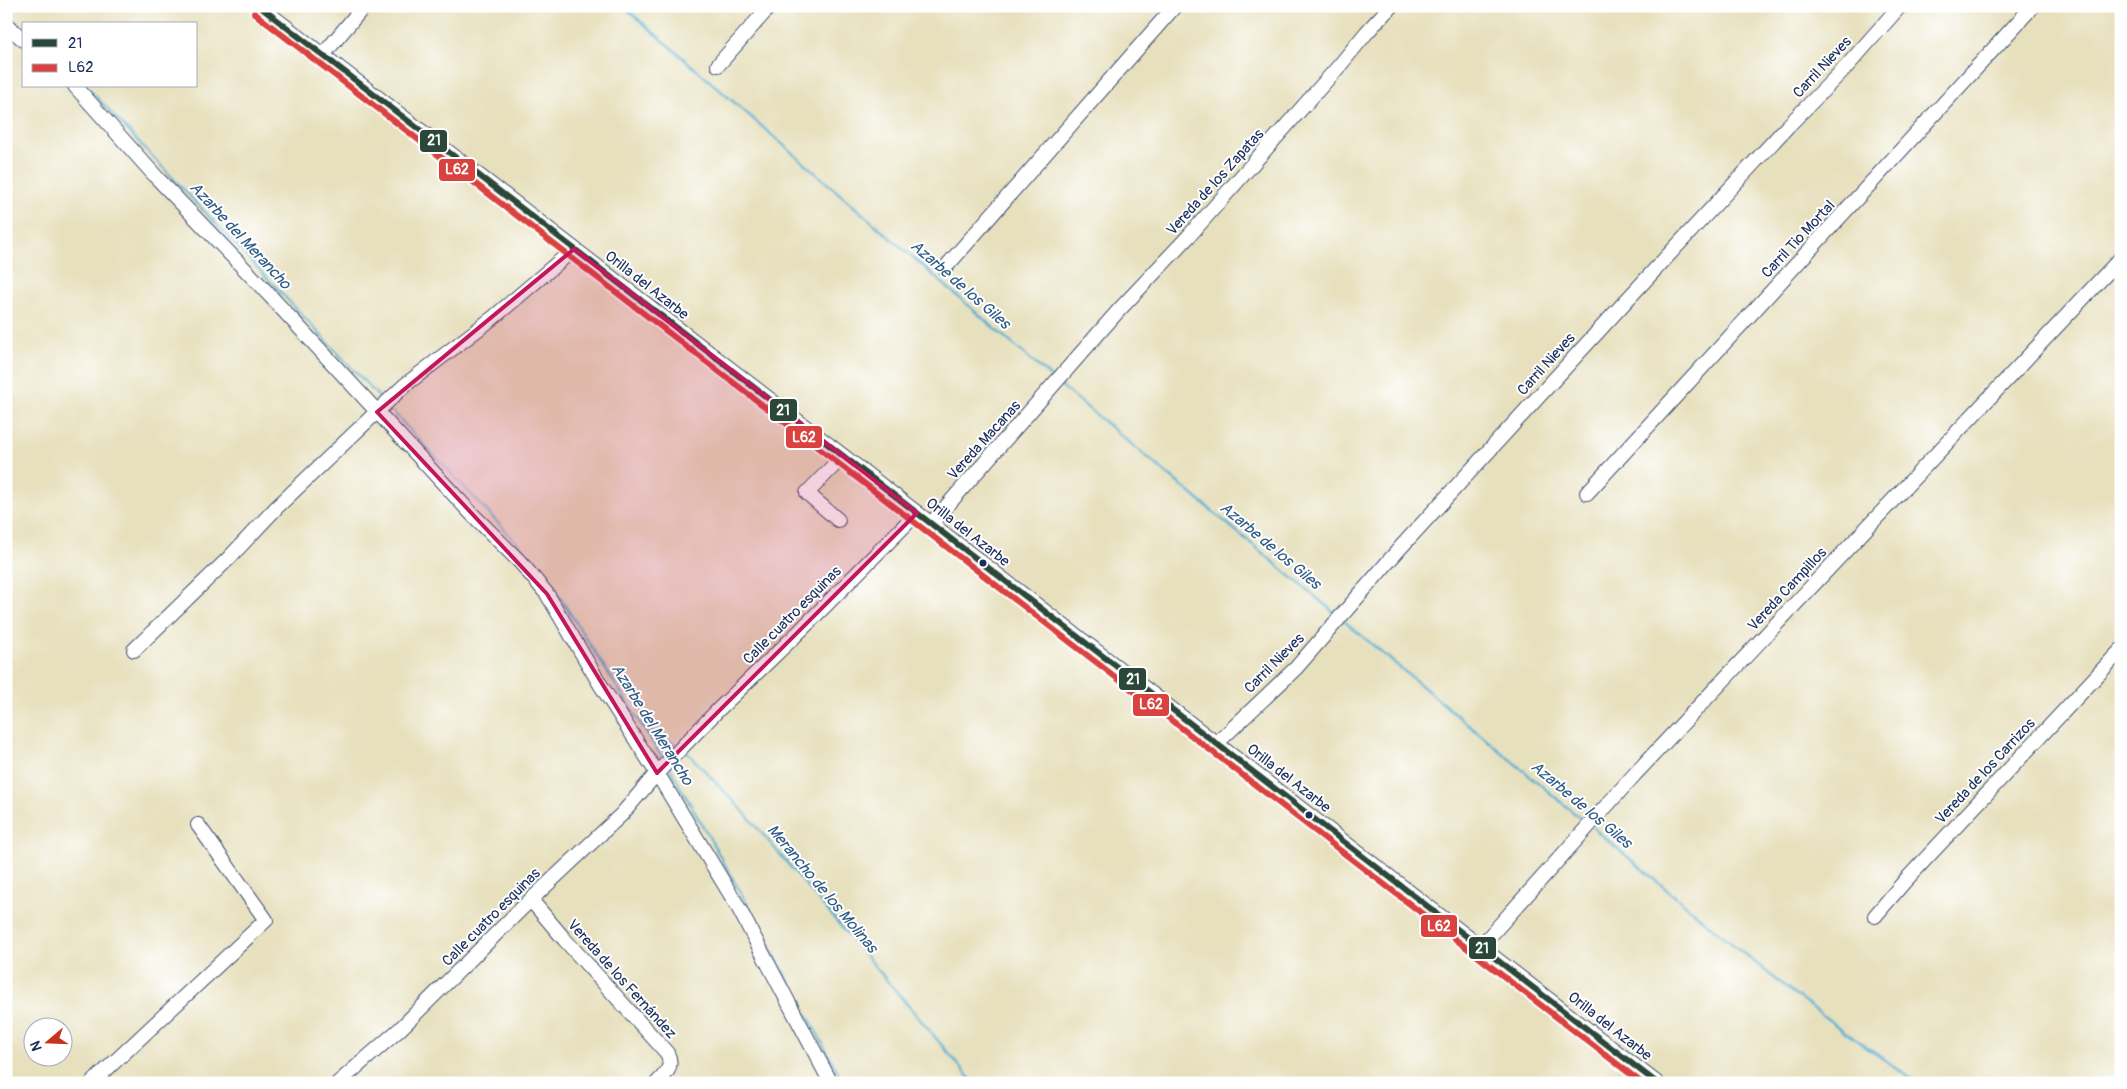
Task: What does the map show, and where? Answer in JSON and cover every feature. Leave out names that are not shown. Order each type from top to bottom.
[{"type":"street","name":"Orilla del Azarbe","points":[[259,6],[1657,1083]]},
{"type":"street","points":[[323,55],[364,6]]},
{"type":"street","points":[[718,65],[770,6]]},
{"type":"street","points":[[945,268],[1176,6]]},
{"type":"street","name":"Vereda de los Zapatas","points":[[1060,378],[1119,310],[1194,230],[1391,6]]},
{"type":"street","name":"Carril Nieves","points":[[1217,743],[1296,668],[1401,547],[1787,127],[1848,66],[1900,6]]},
{"type":"street","name":"Carril Tio Mortal","points":[[1586,494],[2033,6]]},
{"type":"street","points":[[6,25],[22,38]]},
{"type":"street","points":[[77,88],[158,179],[260,284],[470,512],[521,563],[547,594],[600,684],[662,768],[831,1083]]},
{"type":"street","points":[[134,650],[228,559],[277,506],[405,385],[494,317],[574,249]]},
{"type":"street","name":"Vereda Campillos","points":[[1481,946],[1635,774],[2121,258]]},
{"type":"street","name":"Vereda Macanas","points":[[932,524],[1060,378]]},
{"type":"street","points":[[838,520],[808,493],[842,456]]},
{"type":"street","name":"Calle cuatro esquinas","points":[[338,1083],[407,1022],[622,814],[662,768],[917,513]]},
{"type":"street","name":"Vereda de los Carrizos","points":[[1875,916],[1904,882],[2121,650]]},
{"type":"street","points":[[92,1083],[266,920],[198,825]]},
{"type":"street","name":"Vereda de los Fernández","points":[[531,900],[667,1053],[670,1058],[668,1072],[657,1083]]},
{"type":"highlighted area","points":[[574,249],[917,513],[657,773],[547,594],[377,412]]},
{"type":"waterway","name":"Azarbe de los Giles","points":[[623,6],[1053,379]]},
{"type":"waterway","name":"Azarbe del Merancho","points":[[6,14],[22,27]]},
{"type":"waterway","name":"Azarbe del Merancho","points":[[88,88],[380,398]]},
{"type":"waterway","name":"Azarbe de los Giles","points":[[1059,384],[1336,614]]},
{"type":"waterway","name":"Azarbe del Merancho","points":[[393,412],[534,561],[557,593],[663,759]]},
{"type":"waterway","name":"Azarbe de los Giles","points":[[1344,621],[1585,822]]},
{"type":"waterway","name":"Merancho de los Molinas","points":[[642,725],[678,746]]},
{"type":"waterway","name":"Merancho de los Molinas","points":[[685,750],[743,811],[974,1083]]},
{"type":"waterway","name":"Azarbe del Merancho","points":[[669,767],[740,891],[844,1083]]},
{"type":"waterway","name":"Azarbe de los Giles","points":[[1593,828],[1793,993],[1919,1083]]},
{"type":"transit line","name":"21","points":[[259,6],[1657,1083]]},
{"type":"transit line","name":"L62","points":[[254,13],[1642,1083]]}]
